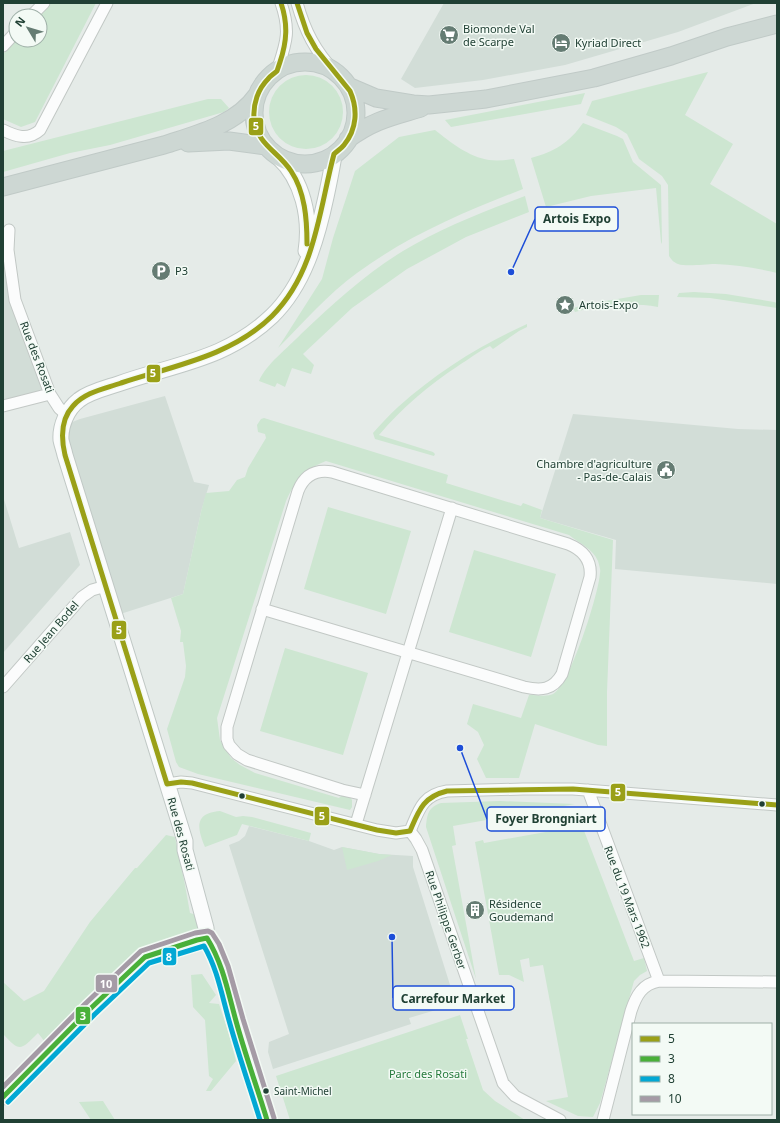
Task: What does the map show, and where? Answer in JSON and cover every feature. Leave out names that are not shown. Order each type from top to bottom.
[{"type":"main road","points":[[727,38],[745,27],[777,15]]},
{"type":"main road","points":[[348,86],[367,95],[385,100],[412,104],[429,105],[486,99],[594,78],[777,24]]},
{"type":"main road","points":[[3,187],[164,145],[198,134],[230,120],[246,108],[258,94],[266,81],[277,71],[292,64],[308,62],[320,64],[335,72],[348,86],[356,110],[355,123],[342,148],[334,155],[322,161],[304,164],[291,162],[272,151],[241,142],[217,141],[164,145]]},
{"type":"main road","points":[[258,94],[255,102],[254,119],[259,135],[272,151]]},
{"type":"main road","points":[[348,139],[366,127],[381,120],[429,105]]},
{"type":"street","points":[[3,130],[13,135],[26,137],[36,134],[40,130],[107,3]]},
{"type":"street","points":[[277,71],[284,51],[287,36],[286,20],[281,3]]},
{"type":"street","points":[[297,3],[306,30],[315,48],[335,72]]},
{"type":"street","points":[[272,151],[291,171],[303,200],[307,236],[303,268]]},
{"type":"street","points":[[66,415],[79,400],[88,395],[207,356],[236,343],[262,325],[280,307],[294,288],[314,244],[318,232],[334,155]]},
{"type":"street","name":"Rue des Rosati","points":[[9,230],[8,250],[15,300],[50,394],[59,408],[66,415],[62,426],[61,440],[185,841],[185,850],[206,928],[207,938],[215,949],[221,966],[247,1059],[267,1120]]},
{"type":"street","points":[[3,406],[50,394]]},
{"type":"street","points":[[262,609],[531,688],[545,689],[550,687],[558,680],[562,674],[590,577],[590,566],[588,561],[580,550],[568,544],[452,508],[332,472],[322,470],[309,475],[300,485],[298,491],[262,609],[227,727],[227,739],[229,745],[237,754],[247,760],[342,790],[365,795]]},
{"type":"street","points":[[356,824],[452,508]]},
{"type":"street","name":"Rue Jean Bodel","points":[[3,687],[82,597],[92,590],[106,586]]},
{"type":"street","points":[[167,784],[180,782],[192,783],[396,833],[410,831],[424,801],[441,792],[523,789],[588,790],[777,805]]},
{"type":"street","name":"Rue du 19 Mars 1962","points":[[588,790],[659,981]]},
{"type":"street","name":"Rue Philippe Gerber","points":[[410,831],[422,850],[503,1083],[515,1096],[560,1120]]},
{"type":"street","points":[[3,1097],[90,1009],[145,957],[207,938]]},
{"type":"street","points":[[603,1120],[634,1002],[644,987],[659,981],[777,982]]},
{"type":"shaded area","points":[[444,3],[756,3],[678,32],[565,65],[483,80],[415,88],[401,79]]},
{"type":"shaded area","points":[[3,248],[50,394],[3,406]]},
{"type":"shaded area","points":[[165,396],[194,482],[209,485],[201,512],[183,594],[114,616],[62,426],[80,419]]},
{"type":"shaded area","name":"Chambre d'agriculture - Pas-de-Calais","points":[[573,414],[738,429],[777,430],[777,584],[615,569],[616,540],[540,518]]},
{"type":"shaded area","points":[[3,496],[19,548],[70,532],[80,565],[3,653]]},
{"type":"shaded area","points":[[249,826],[309,841],[334,850],[342,847],[379,854],[413,856],[413,867],[456,1004],[409,1018],[411,1024],[273,1069],[268,1052],[269,1042],[289,1034],[229,845],[239,841],[245,836]]},
{"type":"green space","points":[[51,3],[96,3],[35,122],[21,127],[3,119],[3,54],[9,48],[48,48],[48,8],[46,8]]},
{"type":"green space","points":[[708,72],[685,115],[733,144],[710,184],[777,224],[777,273],[739,266],[715,264],[686,265],[678,264],[673,261],[669,256],[668,185],[662,176],[639,159],[627,134],[616,127],[586,115],[592,101]]},
{"type":"green space","points":[[306,75],[320,78],[332,86],[340,98],[343,112],[340,126],[332,138],[320,146],[306,149],[292,146],[280,138],[272,126],[269,112],[272,98],[280,86],[292,78]]},
{"type":"green space","points":[[585,93],[581,104],[451,127],[445,120]]},
{"type":"green space","points":[[208,99],[221,99],[229,108],[224,112],[110,145],[70,153],[3,172],[3,151]]},
{"type":"green space","points":[[583,123],[623,139],[633,162],[661,185],[662,244],[656,188],[591,196],[546,207],[531,158],[547,153],[560,146],[578,130]]},
{"type":"green space","points":[[435,130],[453,144],[474,156],[489,160],[514,159],[523,189],[479,206],[437,225],[377,259],[336,290],[278,348],[322,279],[333,238],[355,171],[399,137]]},
{"type":"green space","points":[[525,196],[529,212],[466,237],[407,269],[352,308],[303,354],[314,365],[311,374],[292,368],[285,387],[277,383],[275,387],[259,381],[272,362],[313,323],[376,269],[403,251],[447,228]]},
{"type":"green space","points":[[694,292],[726,294],[774,302],[777,303],[777,308],[710,298],[677,297],[679,293]]},
{"type":"green space","points":[[641,295],[659,295],[658,307],[648,305],[616,305],[575,312],[573,308],[588,304]]},
{"type":"green space","points":[[527,324],[527,327],[493,349],[490,346],[482,350],[447,373],[406,406],[379,435],[433,452],[435,454],[434,456],[375,439],[373,433],[385,420],[428,382],[476,350]]},
{"type":"green space","points":[[264,418],[448,475],[446,483],[521,506],[523,503],[542,510],[540,518],[613,540],[607,692],[607,746],[598,745],[535,724],[519,778],[486,778],[477,759],[484,745],[478,732],[467,724],[473,704],[521,718],[529,695],[551,695],[560,687],[575,657],[595,599],[600,570],[598,561],[593,553],[569,535],[326,461],[311,468],[301,476],[293,487],[286,501],[217,718],[220,740],[231,758],[240,765],[255,773],[339,798],[343,794],[349,796],[352,800],[352,807],[350,810],[198,774],[179,767],[176,762],[167,729],[185,677],[186,666],[183,642],[180,642],[181,631],[171,598],[183,594],[206,493],[229,491],[237,480],[245,477],[248,468],[266,438],[265,434],[258,432],[257,425],[261,419]]},
{"type":"green space","points":[[328,507],[411,531],[386,614],[304,589]]},
{"type":"green space","points":[[474,550],[556,574],[531,657],[449,632]]},
{"type":"green space","points":[[285,648],[368,673],[343,755],[260,731]]},
{"type":"green space","points":[[500,801],[575,804],[453,826],[456,845],[452,846],[476,979],[426,827],[426,823],[431,809],[441,803]]},
{"type":"green space","points":[[220,811],[236,817],[252,817],[311,833],[309,841],[242,824],[237,835],[205,847],[199,828],[202,818],[212,812]]},
{"type":"green space","points":[[579,826],[583,828],[634,961],[644,958],[647,971],[634,981],[600,1103],[593,1117],[578,1116],[546,1101],[568,1097],[543,965],[530,967],[529,958],[520,960],[524,982],[509,975],[499,975],[475,842],[483,840],[484,843]]},
{"type":"green space","points":[[166,835],[175,837],[190,913],[200,916],[202,934],[145,953],[49,1047],[38,1033],[23,1046],[20,1047],[13,1044],[3,1034],[3,982],[24,1001],[44,991],[90,922],[135,868],[137,868]]},
{"type":"green space","points":[[342,847],[392,855],[378,861],[347,870]]},
{"type":"green space","points":[[202,974],[216,995],[209,1003],[219,1004],[236,1061],[211,1091],[206,1091],[213,1079],[209,1076],[205,1020],[193,1007],[191,975]]},
{"type":"green space","name":"Parc des Rosati","points":[[460,1015],[468,1039],[466,1039],[483,1090],[495,1101],[525,1120],[290,1120],[276,1076]]},
{"type":"green space","points":[[103,1101],[115,1120],[91,1120],[79,1102]]},
{"type":"transit line","name":"5","points":[[281,3],[286,25],[284,47],[277,71],[264,83],[259,92],[255,102],[254,118],[259,135],[286,164],[296,179],[306,215],[307,244]]},
{"type":"transit line","name":"5","points":[[167,784],[65,455],[62,436],[63,429],[69,411],[83,397],[102,389],[201,358],[239,341],[256,330],[272,316],[287,299],[298,280],[314,240],[334,154],[343,146],[352,132],[355,112],[353,98],[350,91],[316,49],[307,33],[297,3]]},
{"type":"transit line","name":"5","points":[[167,784],[181,782],[192,783],[377,830],[396,833],[410,831],[423,805],[432,797],[447,791],[573,789],[777,805]]},
{"type":"transit line","name":"10","points":[[3,1087],[85,1004],[141,951],[195,933],[208,931],[212,933],[219,944],[228,966],[274,1118]]},
{"type":"transit line","name":"3","points":[[3,1097],[90,1009],[145,957],[207,938],[213,948],[228,989],[243,1046],[267,1120]]},
{"type":"transit line","name":"8","points":[[8,1102],[95,1014],[149,963],[204,946],[216,974],[233,1036],[260,1120]]},
{"type":"place","name":"Biomonde Val de Scarpe","points":[[449,35]]},
{"type":"place","name":"Kyriad Direct","points":[[561,43]]},
{"type":"place","name":"P3","points":[[161,271]]},
{"type":"place","name":"Artois Expo","points":[[511,272]]},
{"type":"place","name":"Artois-Expo","points":[[565,305]]},
{"type":"place","name":"Chambre d'agriculture - Pas-de-Calais","points":[[666,470]]},
{"type":"place","name":"Foyer Brongniart","points":[[460,748]]},
{"type":"place","name":"Résidence Goudemand","points":[[475,910]]},
{"type":"place","name":"Carrefour Market","points":[[392,937]]},
{"type":"place","name":"Saint-Michel","points":[[266,1091]]}]
